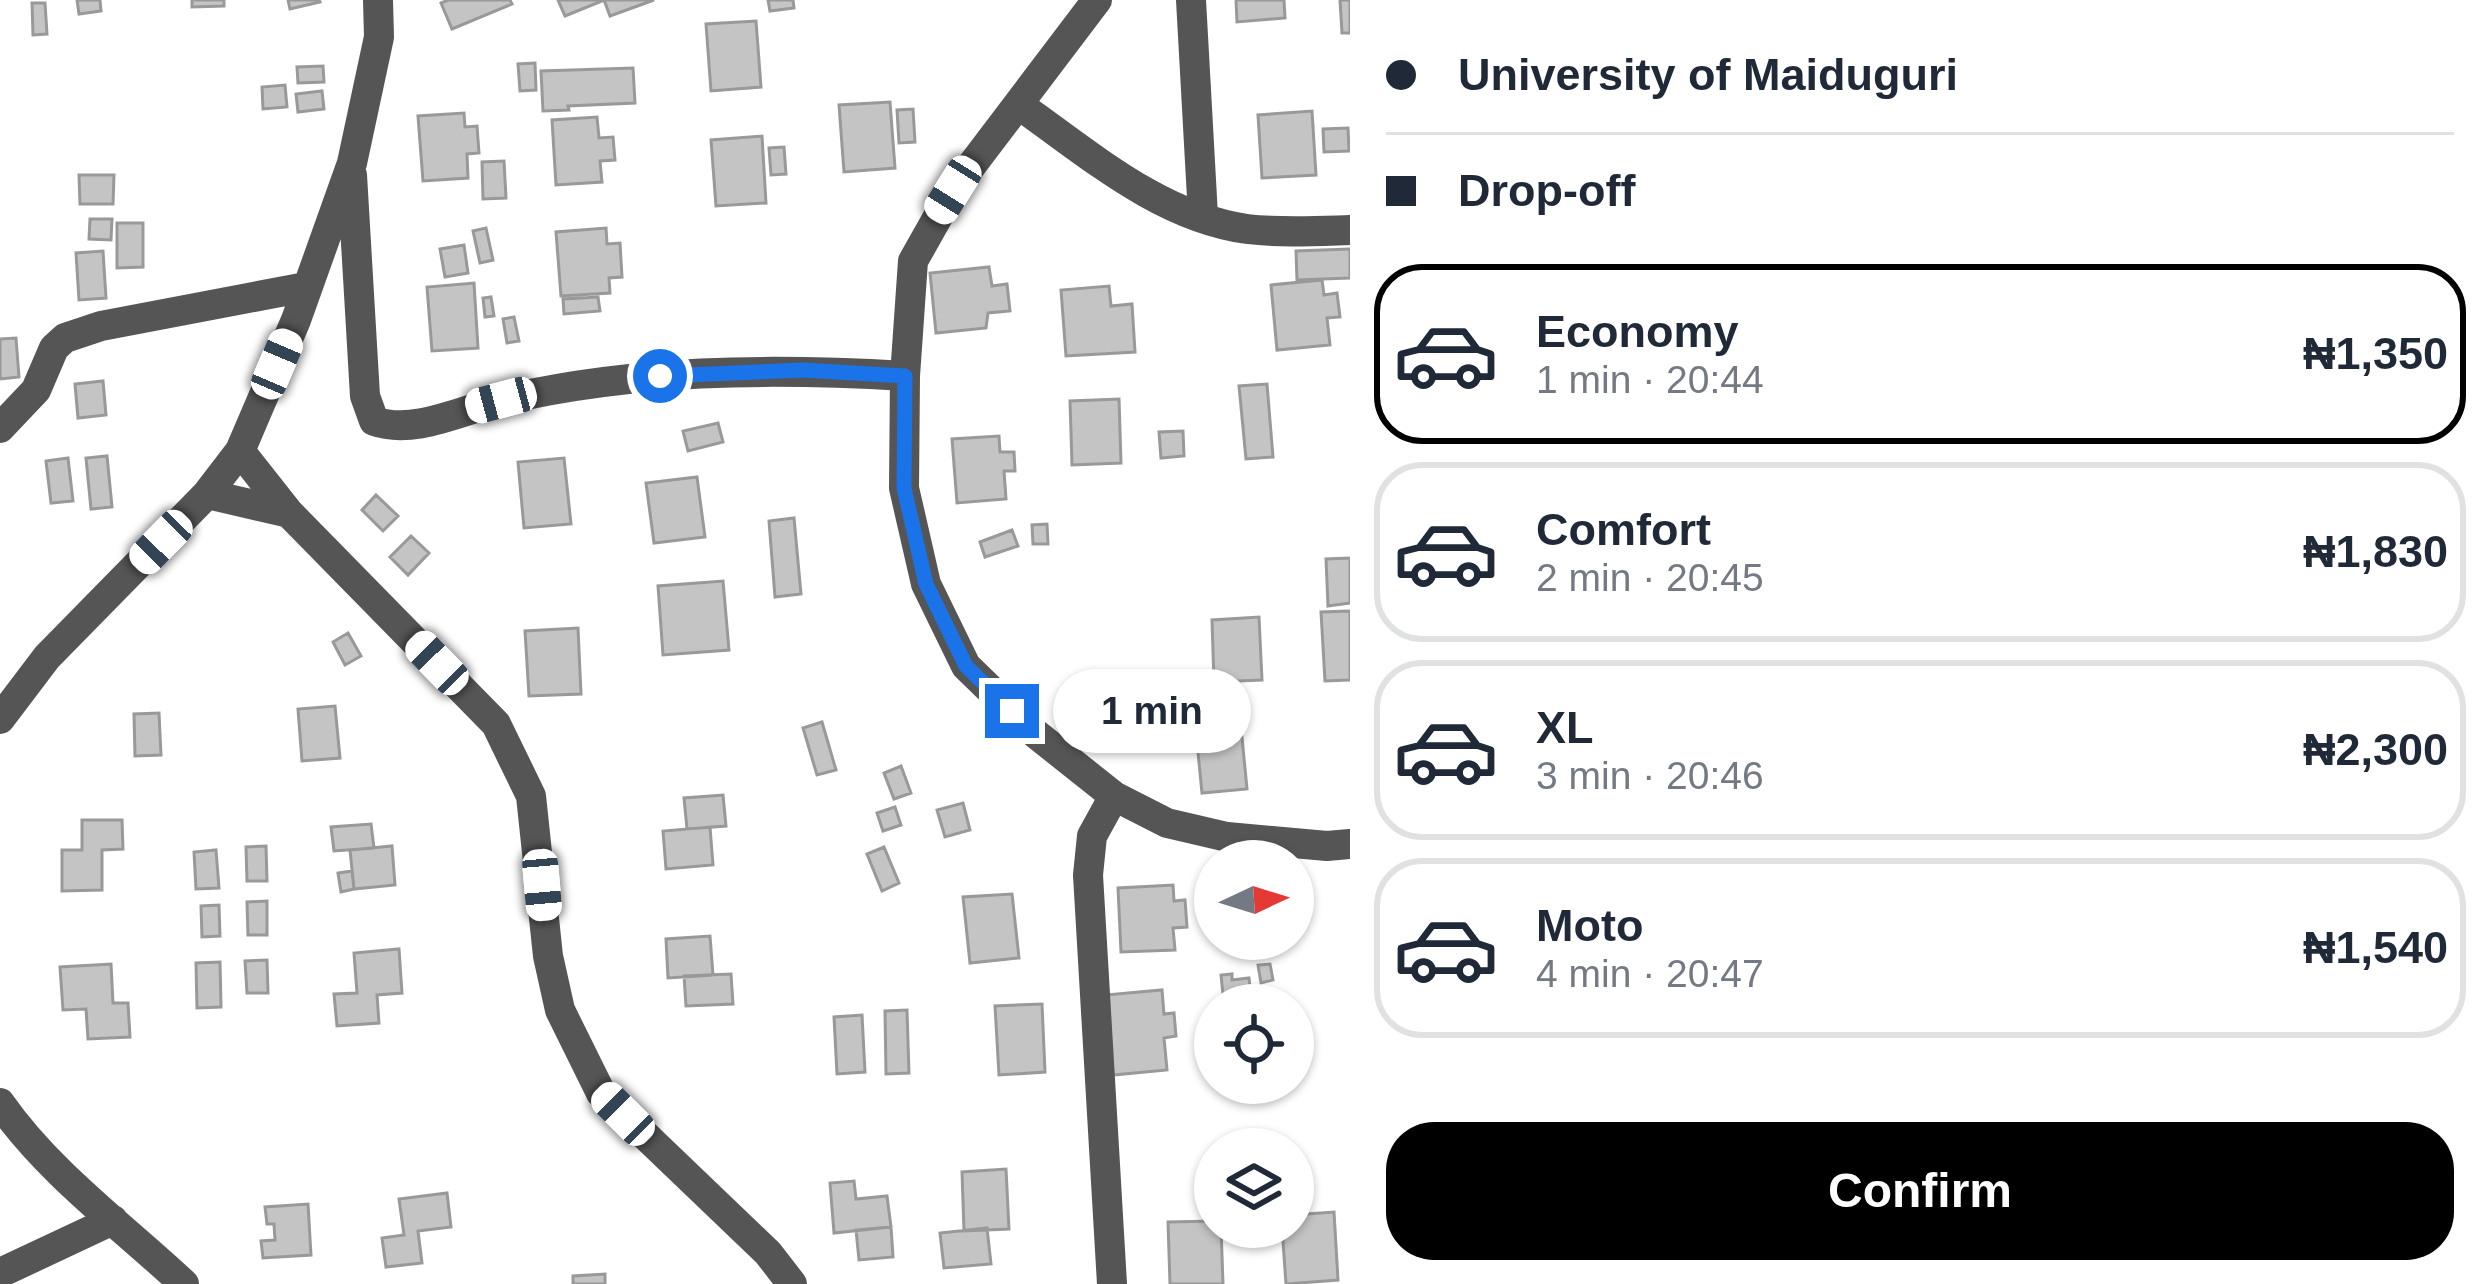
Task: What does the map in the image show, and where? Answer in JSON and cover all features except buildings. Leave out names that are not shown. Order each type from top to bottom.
[{"type":"street","points":[[0,719],[47,657],[207,494],[239,451],[352,163],[379,37],[378,0]]},
{"type":"street","points":[[1096,0],[953,190],[914,261],[905,376],[904,488],[926,584],[966,666],[1036,734],[1114,796],[1167,823],[1226,837],[1350,844]]},
{"type":"street","points":[[1191,0],[1203,216]]},
{"type":"street","points":[[1019,105],[1144,194],[1245,229],[1350,230]]},
{"type":"street","points":[[352,163],[365,396],[374,421],[396,429],[501,400],[612,378],[803,370],[905,376]]},
{"type":"street","points":[[0,428],[36,390],[54,348],[65,338],[101,326],[306,287]]},
{"type":"street","points":[[239,451],[289,514],[496,724],[531,796],[548,956],[560,1010],[601,1093],[768,1252],[792,1284]]},
{"type":"street","points":[[207,494],[289,514]]},
{"type":"street","points":[[1112,1284],[1088,874],[1092,836],[1114,796]]},
{"type":"street","points":[[0,1103],[18,1129],[184,1284]]},
{"type":"street","points":[[0,1273],[113,1220]]},
{"type":"route","points":[[660,376],[803,370],[905,376],[904,488],[926,584],[966,666],[1012,711]]}]
